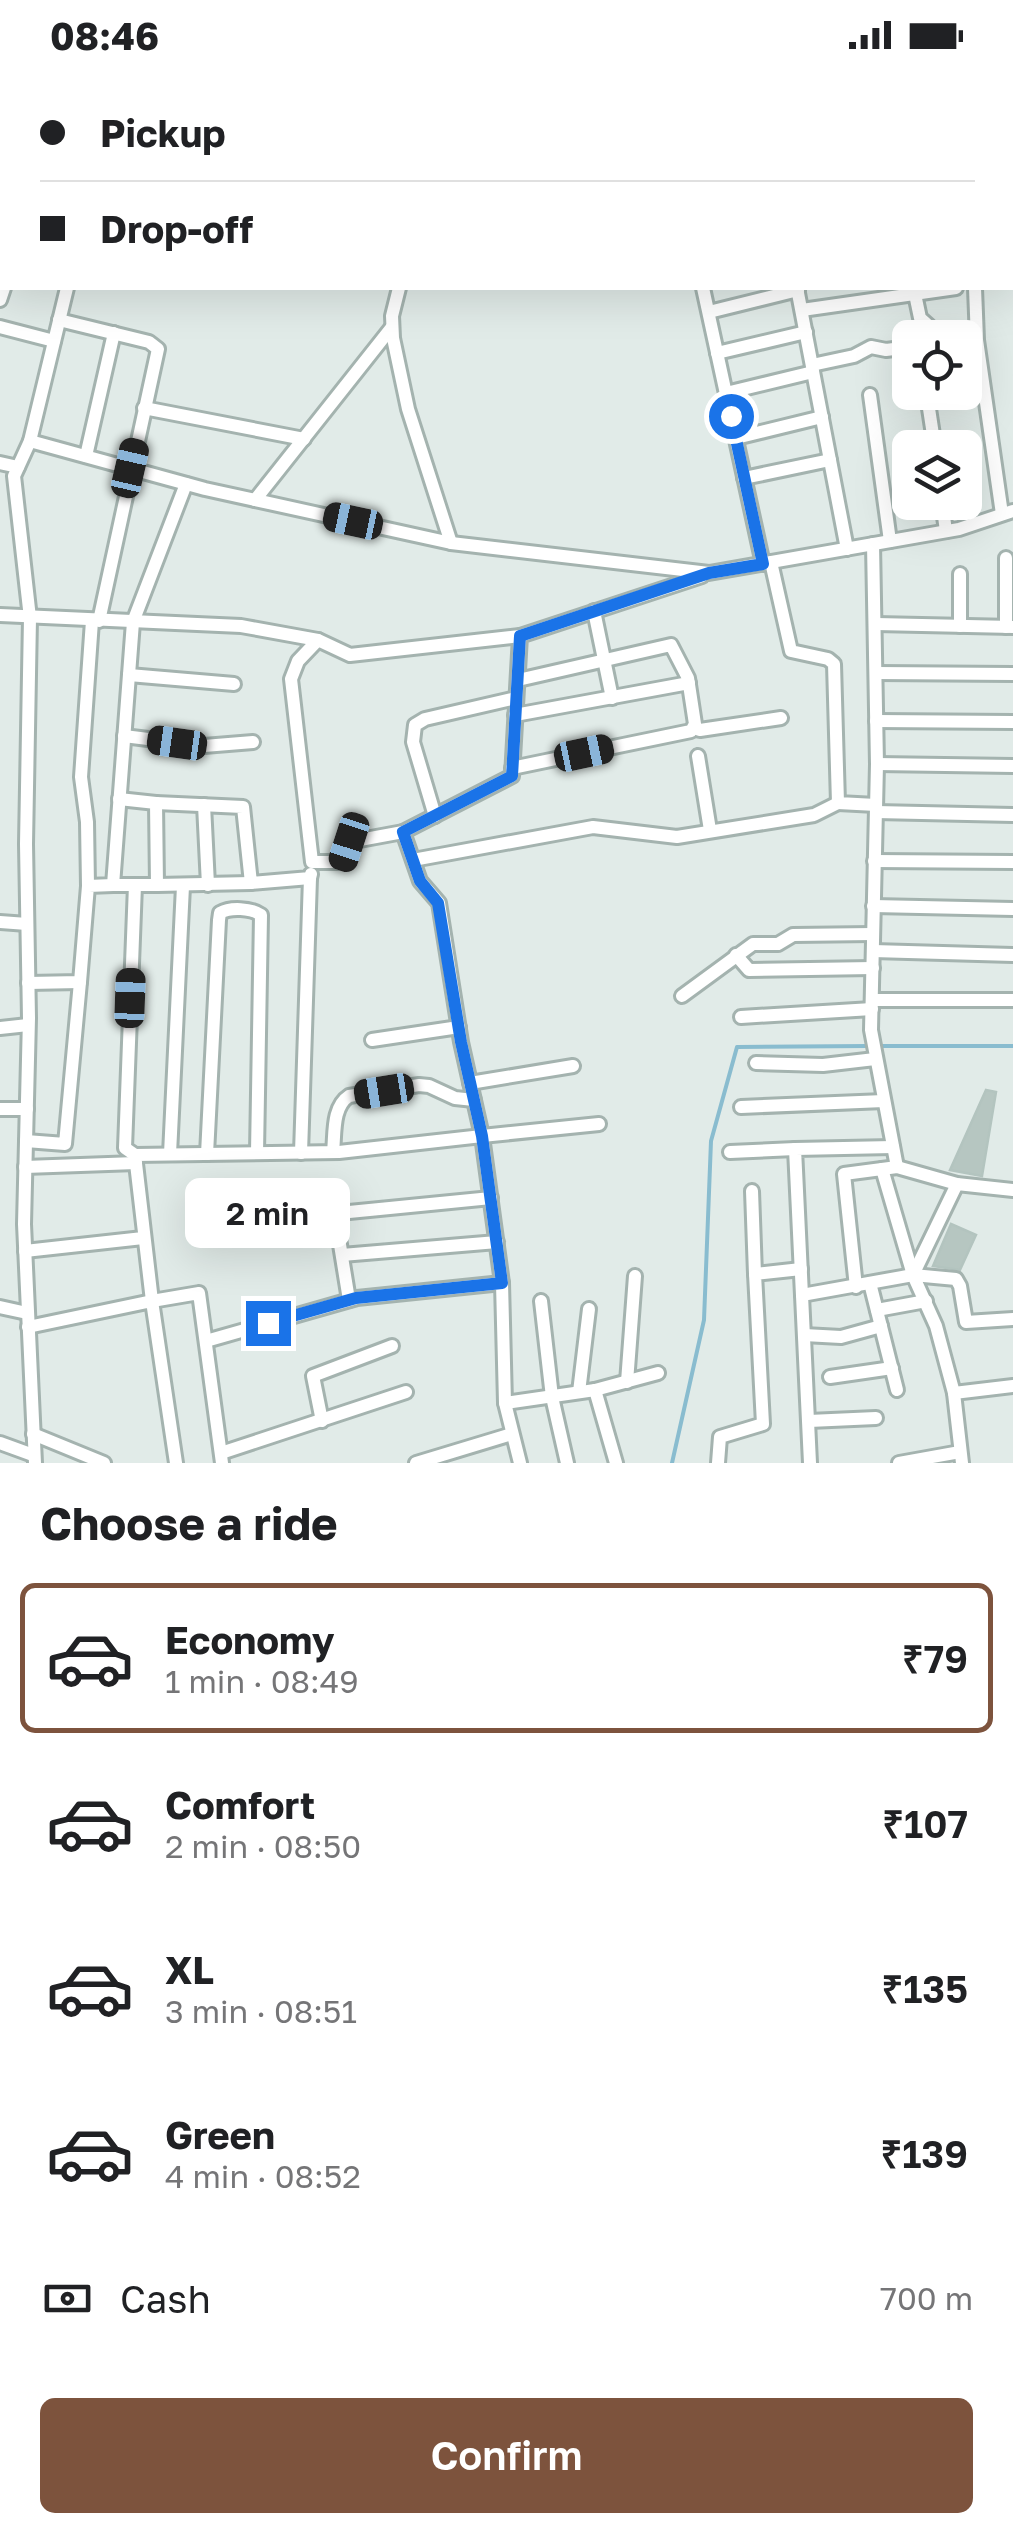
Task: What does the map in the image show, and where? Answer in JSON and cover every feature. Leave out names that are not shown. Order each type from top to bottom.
[{"type":"street","points":[[0,1443],[34,1459],[24,1251],[30,618],[14,476],[30,441],[66,290]]},
{"type":"street","points":[[399,290],[392,327],[408,409],[451,543]]},
{"type":"street","points":[[704,290],[744,478],[790,651],[828,658],[834,664],[838,803]]},
{"type":"street","points":[[708,312],[794,290]]},
{"type":"street","points":[[798,290],[847,549]]},
{"type":"street","points":[[802,310],[942,290]]},
{"type":"street","points":[[0,615],[241,626],[318,640],[350,655],[520,636],[709,573],[946,531],[1007,513],[977,340],[975,290]]},
{"type":"street","points":[[915,294],[922,320]]},
{"type":"street","points":[[26,1142],[65,1144],[88,886],[87,822],[81,777],[95,621],[158,349],[149,342],[59,320]]},
{"type":"street","points":[[0,326],[54,342]]},
{"type":"street","points":[[255,500],[392,327]]},
{"type":"street","points":[[718,353],[806,332]]},
{"type":"street","points":[[86,456],[114,333]]},
{"type":"street","points":[[726,392],[854,356],[871,346],[892,349]]},
{"type":"street","points":[[870,395],[890,541]]},
{"type":"street","points":[[144,408],[304,439]]},
{"type":"street","points":[[736,438],[822,418]]},
{"type":"street","points":[[30,441],[186,484],[451,543],[709,573]]},
{"type":"street","points":[[744,478],[830,460]]},
{"type":"street","points":[[0,464],[18,467]]},
{"type":"street","points":[[113,885],[133,622],[186,484]]},
{"type":"street","points":[[944,520],[946,531]]},
{"type":"street","points":[[873,544],[878,764],[871,1030],[897,1167]]},
{"type":"street","points":[[876,624],[1009,627],[1006,558]]},
{"type":"street","points":[[960,574],[960,626]]},
{"type":"street","points":[[594,611],[612,698]]},
{"type":"street","points":[[312,862],[342,862],[349,842],[403,832],[512,776],[520,636]]},
{"type":"street","points":[[302,1153],[312,862],[291,678],[298,661],[318,640]]},
{"type":"street","points":[[518,680],[672,645],[689,683],[694,728]]},
{"type":"street","points":[[876,673],[1013,674]]},
{"type":"street","points":[[129,675],[234,684]]},
{"type":"street","points":[[515,716],[689,683]]},
{"type":"street","points":[[435,816],[413,742],[415,725],[424,719],[516,698]]},
{"type":"street","points":[[512,768],[694,728],[781,718]]},
{"type":"street","points":[[876,721],[1013,722]]},
{"type":"street","points":[[124,736],[204,746],[254,742]]},
{"type":"street","points":[[698,756],[710,830]]},
{"type":"street","points":[[878,764],[1013,766]]},
{"type":"street","points":[[120,799],[242,808],[251,884]]},
{"type":"street","points":[[156,803],[156,884]]},
{"type":"street","points":[[413,860],[594,827],[670,837],[814,815],[838,803],[1013,815]]},
{"type":"street","points":[[204,805],[208,885]]},
{"type":"street","points":[[403,832],[420,881],[438,903],[482,1136],[502,1283],[504,1403],[520,1463]]},
{"type":"street","points":[[874,861],[1013,862]]},
{"type":"street","points":[[88,886],[251,884],[310,878]]},
{"type":"street","points":[[135,885],[125,1148],[135,1159],[176,1463]]},
{"type":"street","points":[[170,1154],[183,886]]},
{"type":"street","points":[[873,906],[1013,909]]},
{"type":"street","points":[[206,1154],[220,913],[226,909],[261,915],[258,1153]]},
{"type":"street","points":[[0,922],[28,924]]},
{"type":"street","points":[[682,996],[752,944],[778,944],[793,935],[873,934]]},
{"type":"street","points":[[873,951],[1013,956]]},
{"type":"street","points":[[736,956],[748,970],[873,968]]},
{"type":"street","points":[[28,984],[80,982]]},
{"type":"street","points":[[741,1016],[872,1004],[1013,1000]]},
{"type":"street","points":[[0,1028],[28,1025]]},
{"type":"street","points":[[372,1040],[459,1027]]},
{"type":"street","points":[[756,1063],[818,1065],[874,1055]]},
{"type":"street","points":[[470,1083],[572,1066]]},
{"type":"street","points":[[333,1152],[338,1108],[349,1096],[429,1086],[455,1098],[474,1100]]},
{"type":"street","points":[[741,1107],[884,1101]]},
{"type":"street","points":[[0,1109],[26,1109]]},
{"type":"street","points":[[25,1167],[170,1154],[333,1152],[600,1124]]},
{"type":"street","points":[[730,1152],[893,1147]]},
{"type":"street","points":[[795,1150],[810,1463]]},
{"type":"street","points":[[898,1390],[877,1310],[863,1285],[842,1178],[847,1173],[897,1167],[956,1184],[1013,1190]]},
{"type":"street","points":[[882,1168],[913,1275],[926,1300],[954,1393],[961,1458],[899,1463]]},
{"type":"street","points":[[913,1275],[956,1184]]},
{"type":"street","points":[[718,1463],[720,1437],[764,1424],[752,1191]]},
{"type":"street","points":[[349,1300],[336,1220],[339,1213],[490,1198]]},
{"type":"street","points":[[24,1251],[143,1238]]},
{"type":"street","points":[[342,1255],[497,1242]]},
{"type":"street","points":[[755,1274],[801,1269]]},
{"type":"street","points":[[802,1295],[913,1275],[956,1279],[966,1322],[1013,1319]]},
{"type":"street","points":[[627,1382],[635,1276]]},
{"type":"street","points":[[206,1342],[349,1300],[502,1283]]},
{"type":"street","points":[[0,1307],[27,1320],[199,1293],[222,1458],[406,1392]]},
{"type":"street","points":[[541,1300],[552,1397],[567,1463]]},
{"type":"street","points":[[877,1310],[926,1300]]},
{"type":"street","points":[[579,1392],[589,1309]]},
{"type":"street","points":[[804,1335],[841,1337],[881,1326]]},
{"type":"street","points":[[322,1421],[314,1376],[392,1346]]},
{"type":"street","points":[[830,1377],[892,1368]]},
{"type":"street","points":[[504,1403],[595,1390],[658,1373]]},
{"type":"street","points":[[954,1393],[1013,1386]]},
{"type":"street","points":[[595,1390],[616,1463]]},
{"type":"street","points":[[809,1422],[876,1418]]},
{"type":"street","points":[[33,1434],[104,1463]]},
{"type":"street","points":[[416,1463],[512,1434]]},
{"type":"building","points":[[986,1090],[996,1092],[982,1176],[950,1170]]},
{"type":"building","points":[[951,1224],[976,1235],[960,1270],[933,1266]]},
{"type":"waterway","points":[[672,1463],[704,1320],[711,1141],[737,1047],[868,1046]]},
{"type":"waterway","points":[[878,1046],[1013,1046]]},
{"type":"route","points":[[268,1323],[356,1298],[502,1283],[482,1136],[461,1042],[438,903],[420,881],[403,832],[512,776],[520,636],[709,573],[763,564],[731,416]]}]
